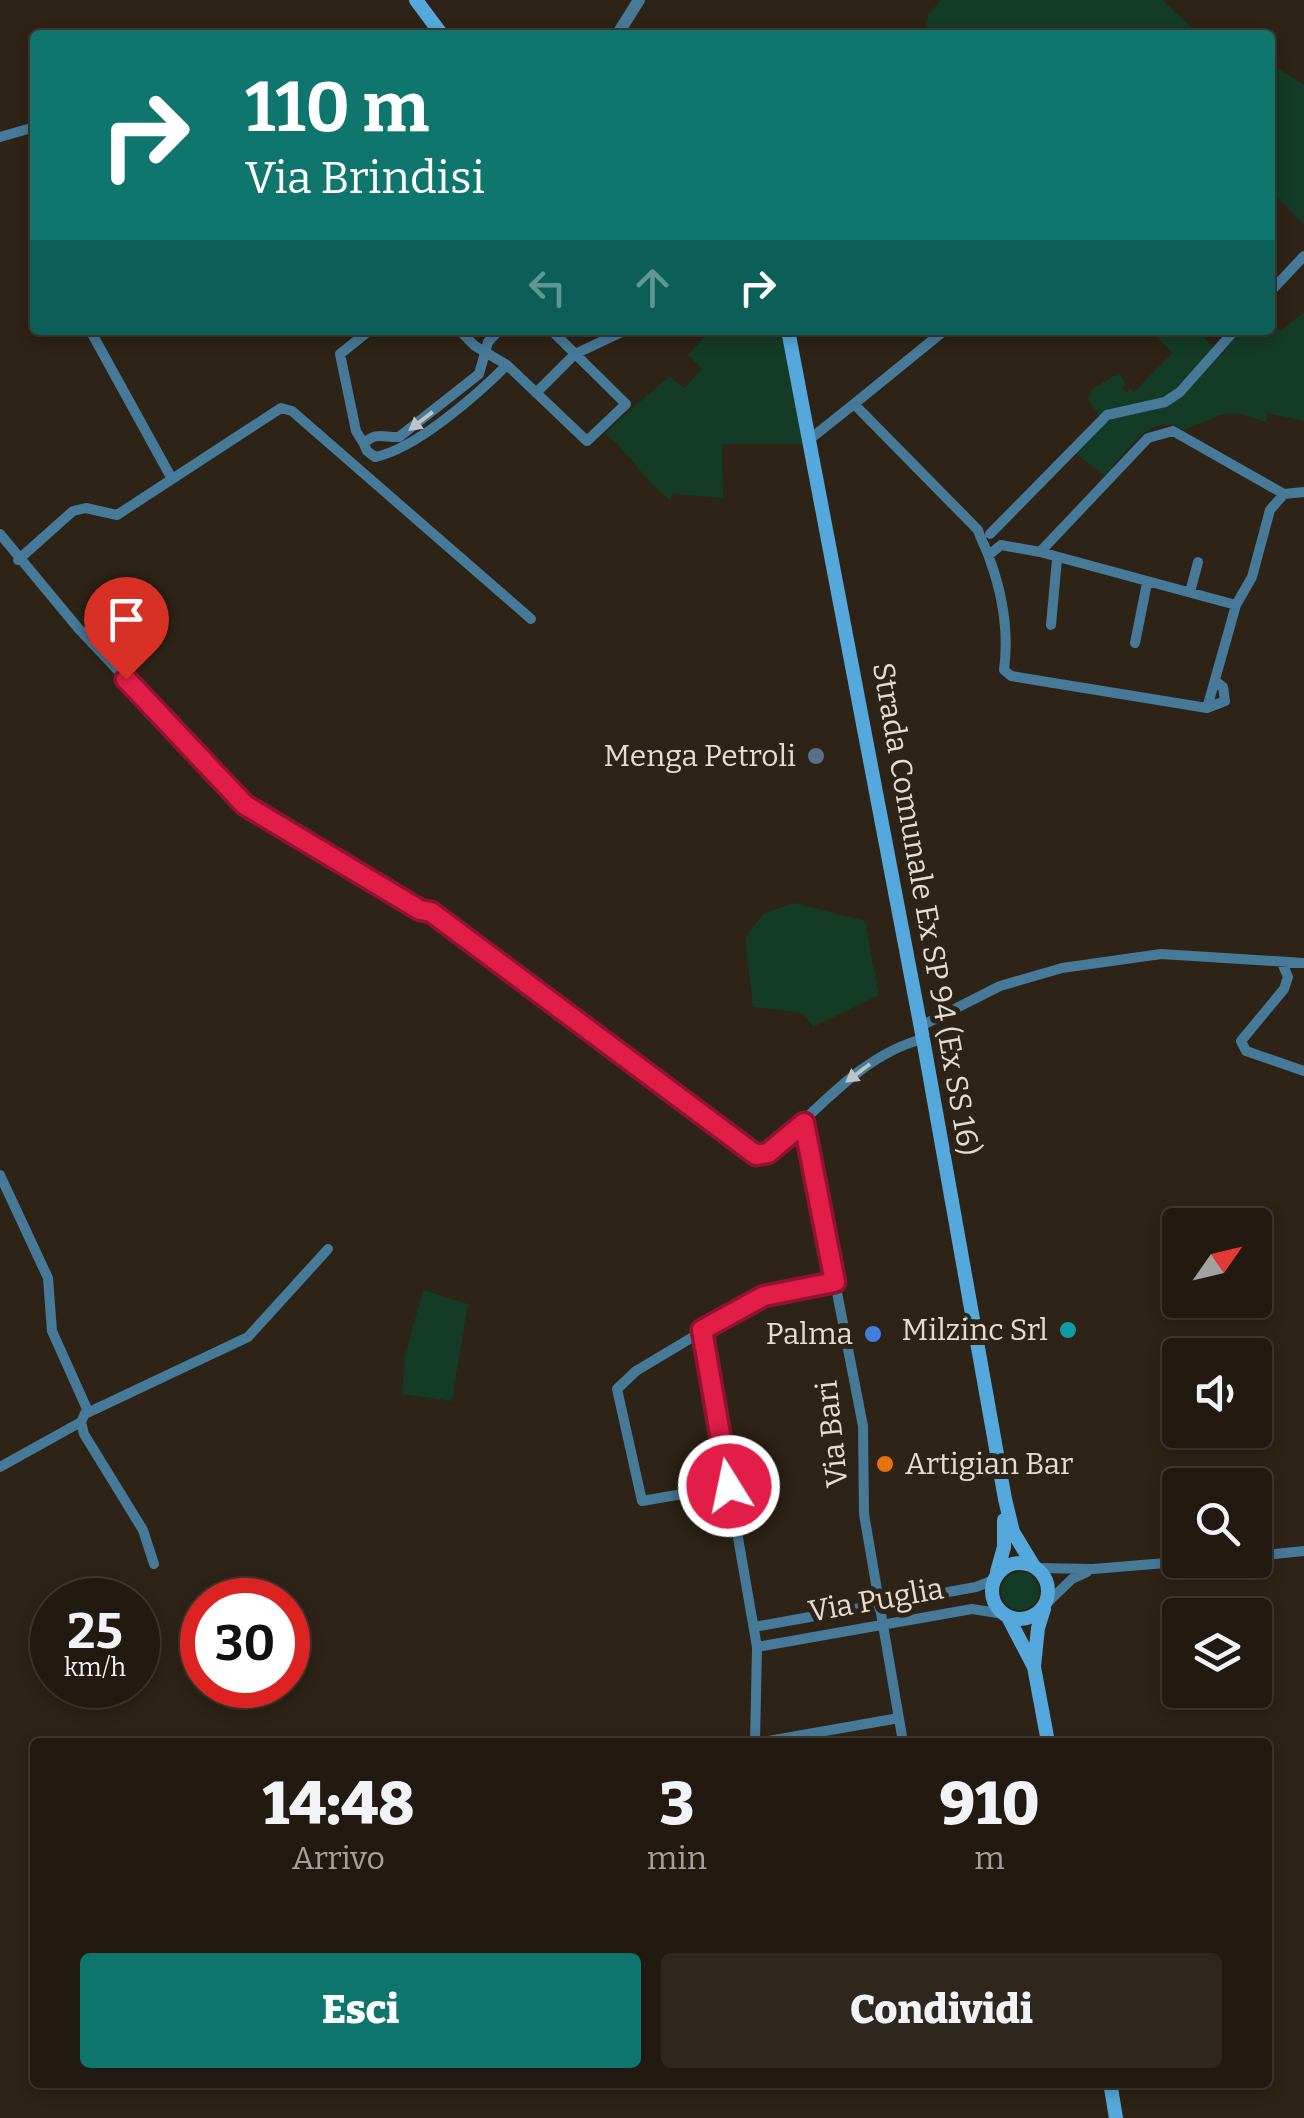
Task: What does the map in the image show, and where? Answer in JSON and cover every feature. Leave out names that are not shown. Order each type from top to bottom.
[{"type":"main road","points":[[416,0],[438,30]]},
{"type":"main road","name":"Strada Comunale Ex SP 94 (Ex SS 16)","points":[[789,335],[922,1032],[1004,1499],[1013,1532],[1035,1567]]},
{"type":"main road","name":"Strada Comunale Ex SP 94 (Ex SS 16)","points":[[995,1578],[1004,1547],[1004,1499]]},
{"type":"main road","points":[[1034,1667],[993,1599],[995,1578],[1016,1563],[1035,1567],[1048,1585],[1034,1667],[1047,1738]]},
{"type":"main road","points":[[1006,1616],[1025,1619],[1045,1605]]},
{"type":"main road","points":[[1111,2088],[1116,2118]]},
{"type":"street","points":[[619,30],[639,0]]},
{"type":"street","points":[[0,137],[30,128]]},
{"type":"street","points":[[1275,287],[1304,256]]},
{"type":"street","points":[[93,335],[172,479]]},
{"type":"street","points":[[364,335],[340,354],[356,431],[367,451],[376,457],[416,437],[488,384],[507,365]]},
{"type":"street","points":[[465,335],[475,346],[507,365],[586,441],[626,404],[556,335]]},
{"type":"street","points":[[364,444],[378,434],[399,437],[480,374],[488,342],[494,335]]},
{"type":"street","points":[[536,393],[576,354],[616,335]]},
{"type":"street","points":[[810,439],[939,335]]},
{"type":"street","points":[[984,532],[1107,415],[1164,402],[1180,392],[1231,335]]},
{"type":"street","points":[[854,404],[1001,545],[1236,605]]},
{"type":"street","points":[[18,560],[73,511],[86,508],[116,515],[282,408],[292,411],[532,619]]},
{"type":"street","points":[[1040,552],[1148,438],[1173,431],[1284,494],[1304,492]]},
{"type":"street","points":[[984,532],[1004,610],[1004,670],[1011,676],[1207,708],[1236,605],[1252,577],[1270,510],[1284,494]]},
{"type":"street","points":[[0,534],[18,560],[245,805],[420,910],[431,912],[756,1155],[762,1156],[804,1123],[869,1064],[1000,986],[1062,968],[1161,954],[1304,963]]},
{"type":"street","points":[[989,555],[1001,545]]},
{"type":"street","points":[[1051,625],[1057,558]]},
{"type":"street","points":[[1190,592],[1198,562]]},
{"type":"street","points":[[1135,643],[1148,583]]},
{"type":"street","points":[[1282,963],[1288,977],[1284,990],[1241,1041],[1246,1051],[1304,1071]]},
{"type":"street","name":"Via Bari","points":[[804,1123],[863,1426],[864,1514],[902,1738]]},
{"type":"street","points":[[0,1176],[48,1278],[52,1331],[88,1409],[84,1434],[142,1530],[154,1564]]},
{"type":"street","points":[[0,1467],[84,1418],[248,1337],[328,1249]]},
{"type":"street","points":[[729,1486],[642,1501],[617,1389],[636,1371],[764,1296],[835,1282]]},
{"type":"street","points":[[702,1330],[757,1646],[758,1738]]},
{"type":"street","points":[[1272,1555],[1304,1552]]},
{"type":"street","points":[[1035,1567],[1093,1569],[1162,1563]]},
{"type":"street","points":[[1045,1605],[1072,1578],[1093,1569]]},
{"type":"street","name":"Via Puglia","points":[[754,1627],[976,1587],[995,1578]]},
{"type":"street","name":"Via Puglia","points":[[757,1646],[972,1609],[1006,1616]]},
{"type":"street","points":[[781,1738],[898,1718]]},
{"type":"green space","points":[[941,0],[1163,0],[1194,30],[927,30],[928,15]]},
{"type":"green space","points":[[1275,66],[1304,85],[1304,225],[1275,195]]},
{"type":"green space","points":[[1304,312],[1304,421],[1268,413],[1266,422],[1238,413],[1221,415],[1184,430],[1161,425],[1130,446],[1105,476],[1074,452],[1103,422],[1088,399],[1092,389],[1119,373],[1126,384],[1122,387],[1125,392],[1134,392],[1172,353],[1156,335],[1202,335],[1221,356],[1236,335],[1275,335],[1275,326],[1281,331]]},
{"type":"green space","points":[[706,335],[782,335],[805,444],[722,444],[723,498],[672,494],[670,500],[605,433],[669,376],[684,388],[702,369],[688,355]]},
{"type":"green space","points":[[795,903],[865,921],[879,995],[813,1027],[802,1013],[753,1007],[745,937],[764,913]]},
{"type":"green space","points":[[423,1290],[468,1304],[452,1401],[402,1394],[405,1356]]},
{"type":"green space","points":[[1020,1572],[1034,1577],[1039,1591],[1034,1605],[1020,1610],[1006,1605],[1001,1591],[1006,1577]]},
{"type":"place","name":"Menga Petroli","points":[[816,756]]},
{"type":"place","name":"Milzinc Srl","points":[[1068,1330]]},
{"type":"place","name":"Palma","points":[[873,1334]]},
{"type":"place","name":"Artigian Bar","points":[[885,1464]]},
{"type":"route","points":[[126,679],[245,805],[352,872],[420,910],[431,912],[756,1155],[768,1153],[804,1123],[835,1282],[764,1296],[702,1330],[729,1486]]}]
